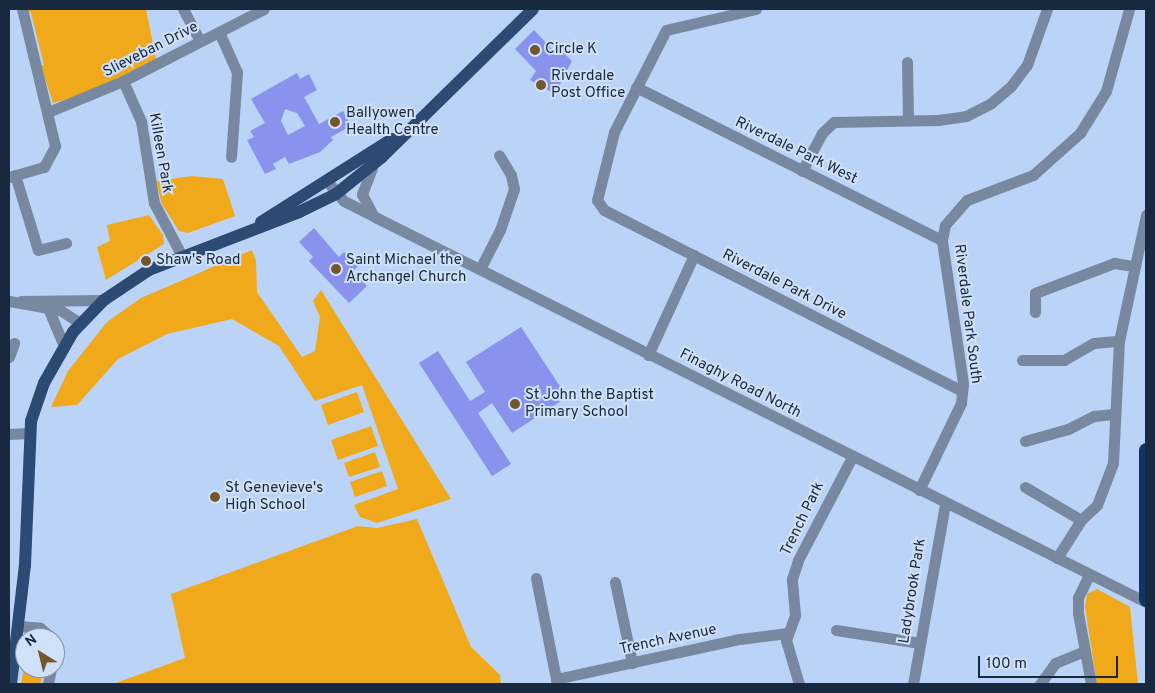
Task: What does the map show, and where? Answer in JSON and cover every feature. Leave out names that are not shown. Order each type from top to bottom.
[{"type":"highway","points":[[1146,450],[1146,601]]},
{"type":"main road","points":[[11,684],[19,626],[30,434],[44,383],[64,346],[80,324],[104,300],[149,270],[255,227],[299,212],[336,194],[375,162],[533,9]]},
{"type":"main road","points":[[255,227],[410,128]]},
{"type":"street","points":[[22,9],[53,133],[54,153],[48,163],[12,176],[38,250],[66,243]]},
{"type":"street","points":[[183,9],[200,41]]},
{"type":"street","name":"Slieveban Drive","points":[[48,112],[123,81],[264,9]]},
{"type":"street","points":[[636,87],[666,30],[756,9]]},
{"type":"street","points":[[802,171],[822,133],[834,122],[966,116],[991,103],[1011,86],[1027,66],[1047,9]]},
{"type":"street","name":"Riverdale Park South","points":[[919,490],[961,403],[962,391],[942,240],[945,226],[967,200],[1038,172],[1080,133],[1106,91],[1129,9]]},
{"type":"street","points":[[219,32],[237,72],[231,157]]},
{"type":"street","points":[[907,62],[908,120]]},
{"type":"street","name":"Killeen Park","points":[[123,81],[141,121],[154,203],[182,256]]},
{"type":"street","name":"Riverdale Park West","points":[[636,87],[942,240]]},
{"type":"street","name":"Riverdale Park Drive","points":[[636,87],[611,141],[596,200],[604,210],[962,391]]},
{"type":"street","points":[[480,269],[514,189],[511,175],[499,155]]},
{"type":"street","points":[[375,162],[362,184],[362,194],[375,217]]},
{"type":"street","name":"Finaghy Road North","points":[[327,181],[336,194],[375,217],[945,504],[1146,601]]},
{"type":"street","points":[[1057,558],[1081,520],[1097,505],[1113,463],[1119,341],[1146,215]]},
{"type":"street","points":[[648,355],[694,255]]},
{"type":"street","points":[[1035,312],[1035,293],[1096,268],[1114,263],[1134,266]]},
{"type":"street","points":[[9,301],[104,300]]},
{"type":"street","points":[[21,301],[65,312],[80,324]]},
{"type":"street","points":[[48,308],[64,346]]},
{"type":"street","points":[[1022,360],[1064,360],[1094,343],[1119,341]]},
{"type":"street","points":[[9,357],[14,343]]},
{"type":"street","points":[[1025,441],[1068,429],[1094,416],[1114,414]]},
{"type":"street","points":[[9,434],[30,434]]},
{"type":"street","name":"Trench Park","points":[[799,684],[787,648],[788,633],[795,615],[791,588],[798,560],[852,457]]},
{"type":"street","points":[[1025,487],[1081,520]]},
{"type":"street","name":"Ladybrook Park","points":[[913,684],[945,504]]},
{"type":"street","points":[[1089,575],[1078,598],[1091,684]]},
{"type":"street","points":[[536,578],[556,682]]},
{"type":"street","points":[[616,582],[632,663]]},
{"type":"street","points":[[19,626],[40,628]]},
{"type":"street","points":[[836,630],[920,643]]},
{"type":"street","name":"Trench Avenue","points":[[556,682],[740,639],[788,633]]},
{"type":"street","points":[[1040,684],[1055,663],[1085,651]]},
{"type":"shaded area","points":[[25,9],[146,9],[156,59],[90,93],[53,103],[41,66],[44,65],[31,13]]},
{"type":"shaded area","points":[[192,176],[223,179],[235,216],[188,233],[179,231],[162,204],[156,181]]},
{"type":"shaded area","points":[[149,215],[163,235],[164,244],[106,280],[97,247],[110,241],[107,225]]},
{"type":"shaded area","points":[[252,250],[256,261],[257,292],[302,357],[315,351],[320,317],[313,301],[321,290],[451,499],[377,523],[360,517],[354,505],[398,489],[362,385],[315,401],[279,346],[232,319],[167,334],[118,359],[77,405],[51,407],[68,371],[107,322],[141,298]]},
{"type":"shaded area","points":[[357,392],[364,412],[328,425],[321,405]]},
{"type":"shaded area","points":[[371,426],[378,446],[338,460],[331,440]]},
{"type":"shaded area","points":[[375,452],[380,467],[349,477],[344,463]]},
{"type":"shaded area","points":[[382,471],[387,486],[355,497],[350,482]]},
{"type":"shaded area","points":[[417,519],[471,647],[500,675],[501,684],[113,684],[185,658],[171,594],[358,526],[377,528]]},
{"type":"shaded area","points":[[1097,589],[1130,607],[1138,684],[1097,684],[1085,607],[1087,594]]},
{"type":"shaded area","points":[[22,678],[42,678],[40,684],[21,684]]},
{"type":"building","points":[[534,30],[555,52],[559,48],[572,61],[555,94],[530,80],[536,71],[515,49]]},
{"type":"building","name":"Ballyowen Health Centre","points":[[297,73],[300,79],[309,74],[317,90],[304,97],[319,124],[343,111],[351,126],[331,137],[333,140],[320,152],[289,164],[285,157],[273,164],[276,169],[265,174],[247,140],[254,137],[250,131],[265,123],[251,99]],"holes":[[[285,109],[297,113],[305,126],[288,135],[281,121]]]},
{"type":"building","name":"Saint Michael the Archangel Church","points":[[314,228],[339,257],[344,252],[358,266],[353,271],[367,286],[349,303],[309,261],[313,257],[299,242]]},
{"type":"building","points":[[521,327],[567,397],[512,433],[492,403],[478,413],[511,464],[492,476],[419,363],[438,351],[470,401],[485,392],[466,362]]},
{"type":"place","name":"Circle K","points":[[535,50]]},
{"type":"place","name":"Riverdale Post Office","points":[[541,85]]},
{"type":"place","name":"Ballyowen Health Centre","points":[[335,122]]},
{"type":"place","name":"Shaw's Road","points":[[146,261]]},
{"type":"place","name":"Saint Michael the Archangel Church","points":[[336,269]]},
{"type":"place","name":"St John the Baptist Primary School","points":[[515,404]]},
{"type":"place","name":"St Genevieve's High School","points":[[215,497]]}]
